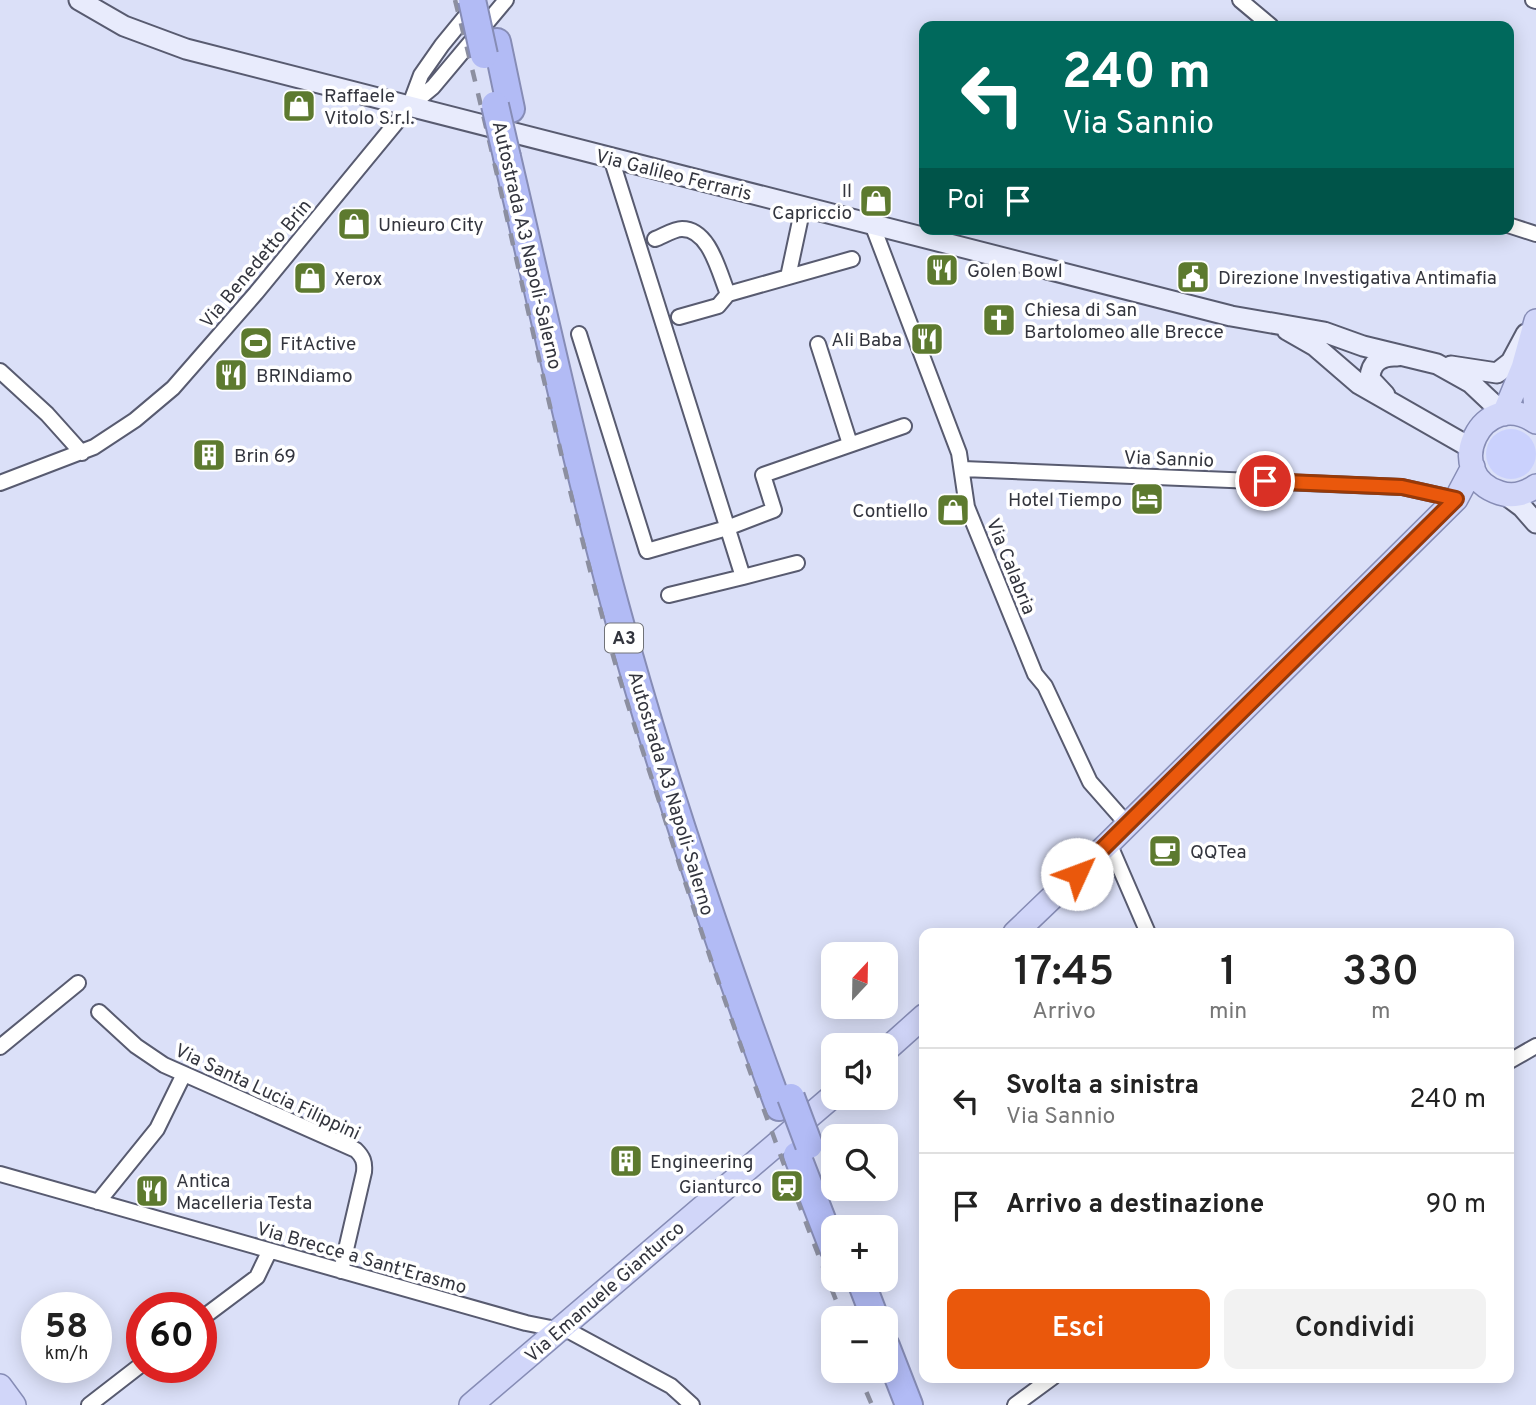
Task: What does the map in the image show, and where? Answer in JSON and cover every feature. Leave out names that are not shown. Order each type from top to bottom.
[{"type":"highway","name":"Autostrada A3 Napoli-Salerno","points":[[472,0],[490,49],[608,578],[643,705],[712,924],[785,1102],[823,1215]]},
{"type":"highway","name":"Autostrada A3 Napoli-Salerno","points":[[489,0],[490,49]]},
{"type":"highway","name":"Autostrada A3 Napoli-Salerno","points":[[803,1150],[834,1215]]},
{"type":"highway","points":[[898,1377],[909,1405]]},
{"type":"highway","points":[[885,1383],[894,1405]]},
{"type":"main road","name":"Via Galileo Ferraris","points":[[79,0],[124,26],[186,49],[1231,316],[1277,325],[1300,326],[1363,346],[1437,364],[1461,375],[1504,414]]},
{"type":"main road","points":[[1437,364],[1462,366],[1490,373],[1504,369],[1520,346],[1536,311]]},
{"type":"main road","points":[[1504,414],[1515,392],[1536,321]]},
{"type":"main road","name":"Via Galileo Ferraris","points":[[1277,325],[1315,346],[1359,384],[1394,402],[1472,457]]},
{"type":"main road","points":[[1530,346],[1536,408]]},
{"type":"main road","points":[[1394,402],[1373,384],[1370,373],[1373,365],[1384,357],[1402,356]]},
{"type":"main road","points":[[1020,928],[1456,499],[1472,457],[1475,435],[1482,425],[1504,414],[1523,415],[1536,422]]},
{"type":"main road","points":[[1472,457],[1479,478],[1522,507],[1536,523]]},
{"type":"main road","points":[[1456,499],[1497,491],[1519,494],[1536,486]]},
{"type":"main road","points":[[898,1039],[919,1020]]},
{"type":"main road","name":"Via Emanuele Gianturco","points":[[471,1405],[821,1106]]},
{"type":"main road","points":[[0,1386],[14,1405]]},
{"type":"street","name":"Via Benedetto Brin","points":[[0,483],[82,453],[106,440],[135,420],[192,368],[409,107],[421,75],[479,0]]},
{"type":"street","points":[[409,107],[433,87],[506,0]]},
{"type":"street","points":[[1240,0],[1265,21]]},
{"type":"street","points":[[611,158],[743,577]]},
{"type":"street","points":[[789,277],[803,207]]},
{"type":"street","name":"Via Calabria","points":[[872,224],[962,469],[967,508],[1035,674],[1046,687],[1090,782],[1127,824]]},
{"type":"street","points":[[1514,227],[1536,234]]},
{"type":"street","points":[[655,239],[681,229],[696,233],[709,247],[727,294]]},
{"type":"street","points":[[679,317],[718,306],[727,294],[852,259]]},
{"type":"street","points":[[579,334],[647,551],[727,528],[774,510],[763,475],[904,426]]},
{"type":"street","points":[[818,344],[850,444]]},
{"type":"street","points":[[0,370],[47,414],[82,453]]},
{"type":"street","name":"Via Sannio","points":[[962,469],[1402,487],[1456,499]]},
{"type":"street","points":[[669,595],[797,563]]},
{"type":"street","points":[[1109,843],[1146,928]]},
{"type":"street","points":[[0,1047],[78,983]]},
{"type":"street","name":"Via Santa Lucia Filippini","points":[[99,1012],[152,1058],[356,1150],[362,1156],[364,1172],[341,1271]]},
{"type":"street","points":[[1514,1059],[1536,1046]]},
{"type":"street","points":[[97,1202],[157,1129],[184,1074]]},
{"type":"street","name":"Via Brecce a Sant'Erasmo","points":[[3,1175],[269,1252],[526,1323],[571,1332],[671,1386],[692,1405]]},
{"type":"street","points":[[217,1307],[257,1277],[269,1252]]},
{"type":"street","points":[[89,1405],[126,1376]]},
{"type":"street","points":[[1015,1405],[1045,1383]]},
{"type":"shaded area","points":[[1511,429],[1529,436],[1536,454],[1529,472],[1511,479],[1493,472],[1486,454],[1493,436]]},
{"type":"railway","points":[[455,0],[550,408],[618,672],[726,1002],[838,1306]]},
{"type":"railway","points":[[863,1383],[872,1405]]},
{"type":"place","name":"Raffaele Vitolo S.r.l.","points":[[299,106]]},
{"type":"place","name":"Il Capriccio","points":[[876,201]]},
{"type":"place","name":"Unieuro City","points":[[354,224]]},
{"type":"place","name":"Golen Bowl","points":[[942,270]]},
{"type":"place","name":"Direzione Investigativa Antimafia","points":[[1193,277]]},
{"type":"place","name":"Xerox","points":[[310,278]]},
{"type":"place","name":"Chiesa di San Bartolomeo alle Brecce","points":[[999,320]]},
{"type":"place","name":"Ali Baba","points":[[927,339]]},
{"type":"place","name":"FitActive","points":[[256,343]]},
{"type":"place","name":"BRINdiamo","points":[[231,375]]},
{"type":"place","name":"Brin 69","points":[[209,455]]},
{"type":"place","name":"Hotel Tiempo","points":[[1147,499]]},
{"type":"place","name":"Contiello","points":[[953,510]]},
{"type":"place","name":"QQTea","points":[[1165,851]]},
{"type":"place","name":"Engineering","points":[[626,1161]]},
{"type":"place","name":"Gianturco","points":[[787,1186]]},
{"type":"place","name":"Antica Macelleria Testa","points":[[152,1191]]},
{"type":"route","points":[[1077,874],[1456,499],[1402,487],[1265,481]]}]
